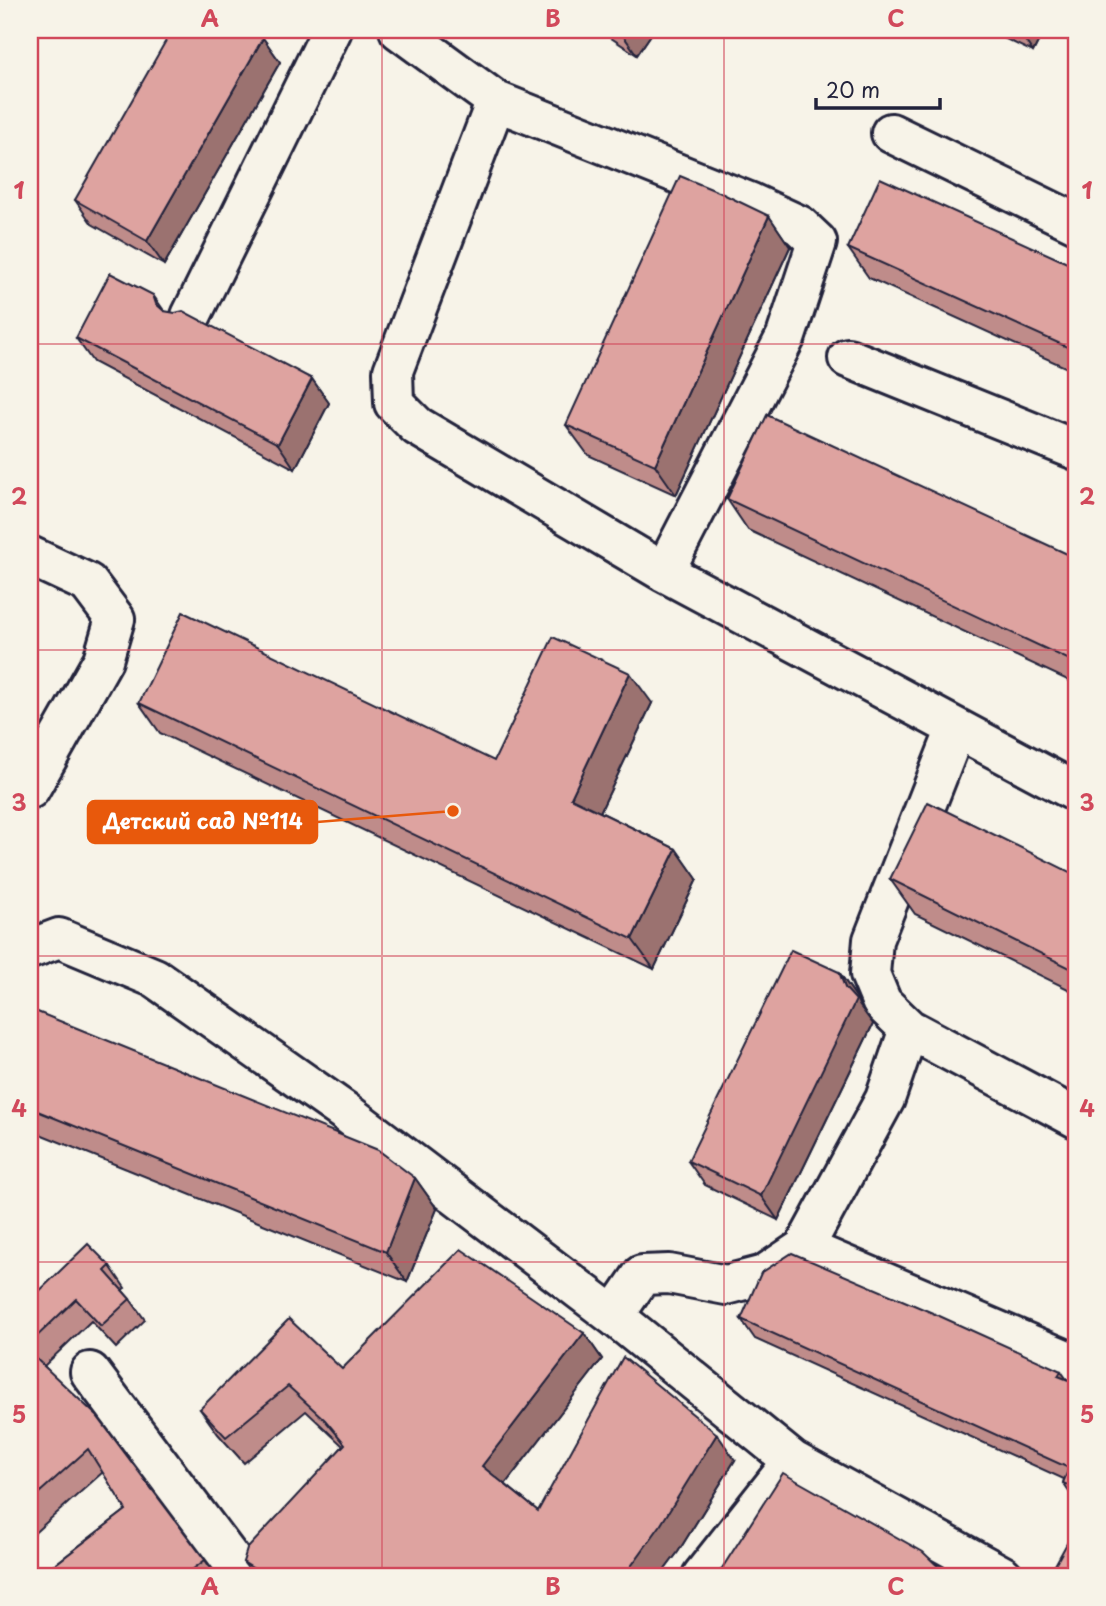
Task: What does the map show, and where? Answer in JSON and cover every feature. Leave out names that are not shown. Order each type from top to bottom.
[{"type":"street","points":[[191,316],[332,30]]},
{"type":"street","points":[[398,30],[496,101],[751,203],[799,225],[817,242],[786,335],[664,572]]},
{"type":"street","points":[[496,101],[393,371],[394,403],[418,426],[664,572],[1076,792]]},
{"type":"street","points":[[891,133],[1076,223]]},
{"type":"street","points":[[848,358],[1076,450]]},
{"type":"street","points":[[30,556],[88,583],[115,619],[103,660],[30,789]]},
{"type":"street","points":[[956,729],[873,940],[870,975],[882,1003],[909,1029],[1076,1118]]},
{"type":"street","points":[[30,949],[60,938],[155,978],[344,1111],[614,1316],[793,1461],[1003,1576]]},
{"type":"street","points":[[614,1316],[642,1275],[669,1274],[726,1285],[764,1275],[804,1248],[885,1099],[909,1029]]},
{"type":"street","points":[[804,1248],[1076,1364]]},
{"type":"street","points":[[90,1372],[243,1576]]},
{"type":"street","points":[[702,1576],[793,1461]]},
{"type":"building","points":[[172,30],[249,30],[263,38],[147,241],[75,200]]},
{"type":"building","points":[[680,176],[769,216],[655,465],[566,425]]},
{"type":"building","points":[[880,178],[1076,267],[1076,351],[848,248]]},
{"type":"building","points":[[110,273],[153,295],[156,304],[164,311],[183,311],[312,379],[278,444],[76,338]]},
{"type":"building","points":[[767,415],[1076,558],[1076,663],[727,499]]},
{"type":"building","points":[[183,612],[494,761],[553,637],[630,673],[571,798],[676,849],[632,939],[139,703]]},
{"type":"building","points":[[928,802],[1076,875],[1076,971],[890,879]]},
{"type":"building","points":[[791,950],[839,972],[845,988],[856,1000],[761,1196],[688,1161]]},
{"type":"building","points":[[30,1009],[378,1150],[415,1178],[386,1252],[30,1108]]},
{"type":"building","points":[[88,1244],[110,1266],[105,1271],[130,1299],[101,1326],[76,1299],[30,1343],[30,1300]]},
{"type":"building","points":[[461,1249],[584,1333],[482,1466],[538,1511],[623,1357],[717,1434],[660,1526],[624,1576],[265,1576],[243,1562],[247,1549],[345,1444],[325,1420],[288,1386],[226,1437],[200,1409],[289,1319],[342,1369]]},
{"type":"building","points":[[792,1253],[1061,1371],[1058,1376],[1076,1383],[1076,1489],[1063,1483],[1069,1468],[741,1319],[761,1273]]},
{"type":"building","points":[[30,1353],[97,1416],[205,1560],[184,1576],[62,1576],[53,1566],[126,1510],[88,1449],[30,1501]]},
{"type":"building","points":[[783,1473],[923,1552],[948,1576],[717,1576]]},
{"type":"building","points":[[1076,1527],[1076,1576],[1049,1576]]},
{"type":"place","name":"Детский сад №114","points":[[453,811]]}]
